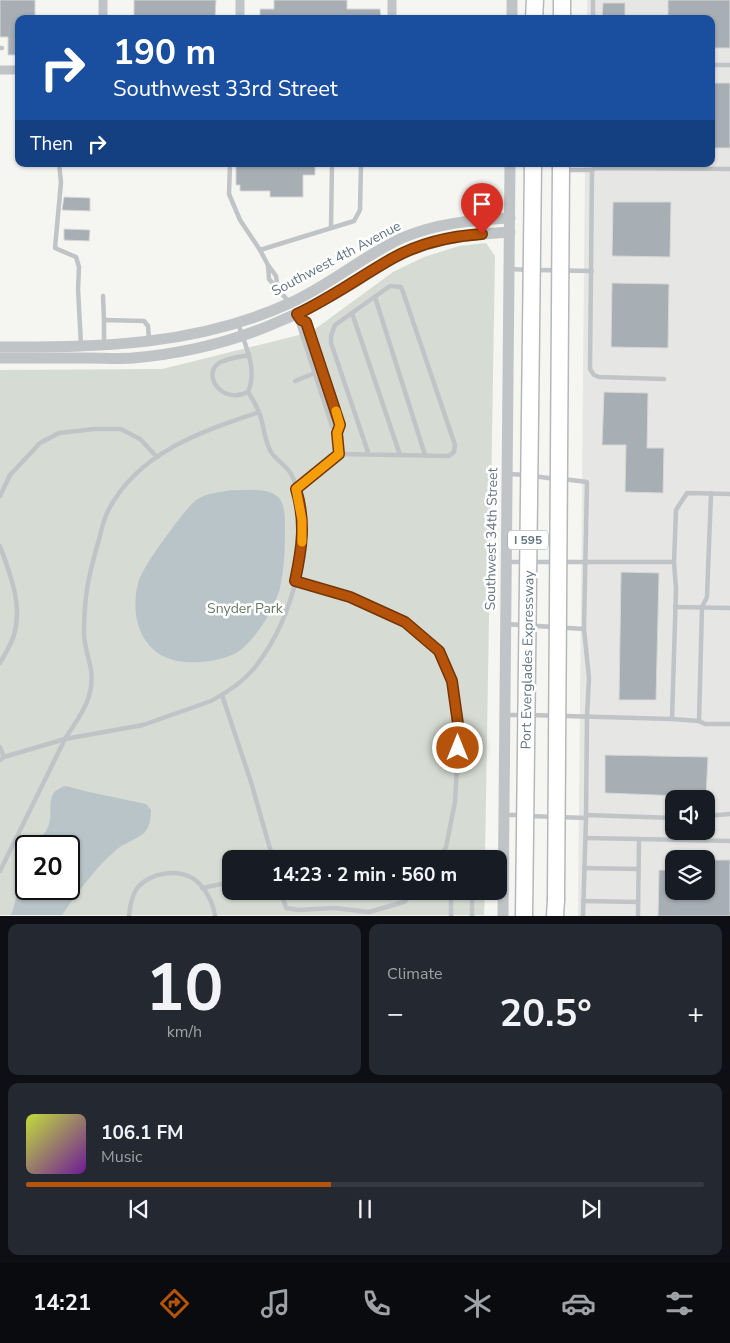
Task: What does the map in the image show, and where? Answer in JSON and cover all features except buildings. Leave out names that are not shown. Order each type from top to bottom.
[{"type":"highway","points":[[534,0],[534,15]]},
{"type":"highway","points":[[562,0],[562,15]]},
{"type":"highway","name":"Port Everglades Expressway","points":[[524,916],[533,167]]},
{"type":"highway","name":"Port Everglades Expressway","points":[[555,916],[561,167]]},
{"type":"street","points":[[103,0],[103,15]]},
{"type":"street","points":[[240,0],[240,15]]},
{"type":"street","points":[[392,0],[392,15]]},
{"type":"street","points":[[512,0],[512,15]]},
{"type":"street","points":[[0,70],[15,70]]},
{"type":"street","name":"Southwest 34th Street","points":[[503,916],[510,167]]},
{"type":"street","name":"Southwest 4th Avenue","points":[[0,347],[104,346],[149,342],[208,331],[290,303],[317,289],[388,245],[418,232],[450,223],[510,218]]},
{"type":"street","name":"Southwest 4th Avenue","points":[[0,358],[132,358],[200,347],[299,317],[394,258],[415,248],[468,235],[510,232]]},
{"type":"lane","points":[[593,0],[593,15]]},
{"type":"lane","points":[[715,66],[730,65]]},
{"type":"lane","points":[[60,167],[61,182],[55,248],[76,258],[79,267],[78,289],[81,347]]},
{"type":"lane","points":[[230,167],[229,194],[240,220],[276,276],[278,290],[299,317],[306,322],[340,425],[337,433],[339,454]]},
{"type":"lane","points":[[331,228],[332,167]]},
{"type":"lane","points":[[260,250],[354,221],[360,210],[361,167]]},
{"type":"lane","points":[[567,179],[567,170],[592,170],[596,168],[730,169]]},
{"type":"lane","points":[[592,170],[590,369],[594,375],[599,377],[664,379]]},
{"type":"lane","points":[[566,270],[567,215]]},
{"type":"lane","points":[[510,269],[592,271]]},
{"type":"lane","points":[[296,489],[339,454],[452,455],[455,445],[401,287],[390,286],[375,296],[335,325],[331,336],[331,343],[369,454]]},
{"type":"lane","points":[[103,296],[104,346]]},
{"type":"lane","points":[[375,296],[425,456]]},
{"type":"lane","points":[[352,313],[400,455]]},
{"type":"lane","points":[[299,317],[298,325],[332,426],[337,433]]},
{"type":"lane","points":[[104,320],[144,321],[148,326],[149,342]]},
{"type":"lane","points":[[238,322],[249,355],[253,369],[253,378],[248,392],[242,395],[225,394],[218,389],[214,382],[213,374],[215,367],[221,362],[249,355]]},
{"type":"lane","points":[[295,382],[315,373]]},
{"type":"lane","points":[[0,747],[2,758],[65,739],[143,725],[212,701],[243,679],[256,666],[284,615],[295,581],[302,546],[302,520],[293,476],[284,464],[271,453],[259,412],[248,392]]},
{"type":"lane","points":[[0,871],[65,739],[88,702],[91,672],[84,638],[84,603],[88,576],[107,512],[134,474],[157,457],[207,430],[259,412]]},
{"type":"lane","points":[[0,496],[10,475],[40,443],[59,433],[94,429],[121,429],[140,439],[157,457]]},
{"type":"lane","points":[[507,474],[587,482],[584,629],[590,678],[587,716],[583,916]]},
{"type":"lane","points":[[672,719],[676,510],[687,493],[730,494]]},
{"type":"lane","points":[[699,721],[702,608],[707,597],[711,494]]},
{"type":"lane","points":[[0,546],[10,574],[18,620],[13,637],[0,663]]},
{"type":"lane","points":[[506,562],[674,562]]},
{"type":"lane","points":[[295,581],[350,597],[405,622],[439,651],[452,681],[459,731],[455,802],[444,850]]},
{"type":"lane","points":[[675,607],[730,608]]},
{"type":"lane","points":[[505,624],[584,629]]},
{"type":"lane","points":[[222,695],[251,782],[270,850]]},
{"type":"lane","points":[[504,715],[672,719],[699,721],[706,724],[730,724]]},
{"type":"lane","points":[[715,815],[730,814]]},
{"type":"lane","points":[[503,815],[665,818]]},
{"type":"lane","points":[[586,838],[730,841]]},
{"type":"lane","points":[[638,916],[639,839]]},
{"type":"lane","points":[[584,868],[639,869]]},
{"type":"lane","points":[[129,916],[130,904],[137,887],[151,877],[165,873],[181,874],[194,879],[213,904],[214,916]]},
{"type":"lane","points":[[202,888],[222,884]]},
{"type":"lane","points":[[284,900],[286,908],[298,910],[334,908],[369,912],[406,900]]},
{"type":"lane","points":[[451,900],[451,916]]},
{"type":"lane","points":[[472,900],[472,916]]},
{"type":"lane","points":[[583,901],[638,902]]},
{"type":"shaded area","points":[[587,0],[730,0],[730,915],[578,916],[585,167],[715,167],[715,15],[587,15]]},
{"type":"shaded area","points":[[232,490],[267,491],[277,496],[282,503],[285,518],[284,553],[280,588],[277,596],[257,633],[236,653],[215,660],[199,662],[177,661],[164,657],[146,641],[140,630],[135,605],[139,580],[165,538],[196,500],[209,494]]},
{"type":"shaded area","points":[[66,786],[146,804],[151,810],[148,827],[145,832],[108,857],[80,890],[80,835],[43,835],[49,823],[51,798],[58,789]]},
{"type":"shaded area","points":[[15,900],[73,900],[62,915],[11,915]]},
{"type":"green space","name":"Snyder Park","points":[[486,243],[495,256],[485,850],[222,850],[222,900],[485,900],[484,915],[0,915],[0,370],[162,369],[311,332],[393,272],[424,257],[459,246]]},
{"type":"slow traffic","points":[[302,542],[302,520],[296,489],[339,454],[337,433],[340,425],[336,411]]},
{"type":"route","points":[[458,748],[459,731],[452,681],[439,651],[405,622],[350,597],[295,581],[302,546],[302,520],[296,489],[339,454],[337,433],[340,425],[306,322],[301,320],[297,314],[328,298],[394,258],[415,248],[438,241],[482,234]]}]
